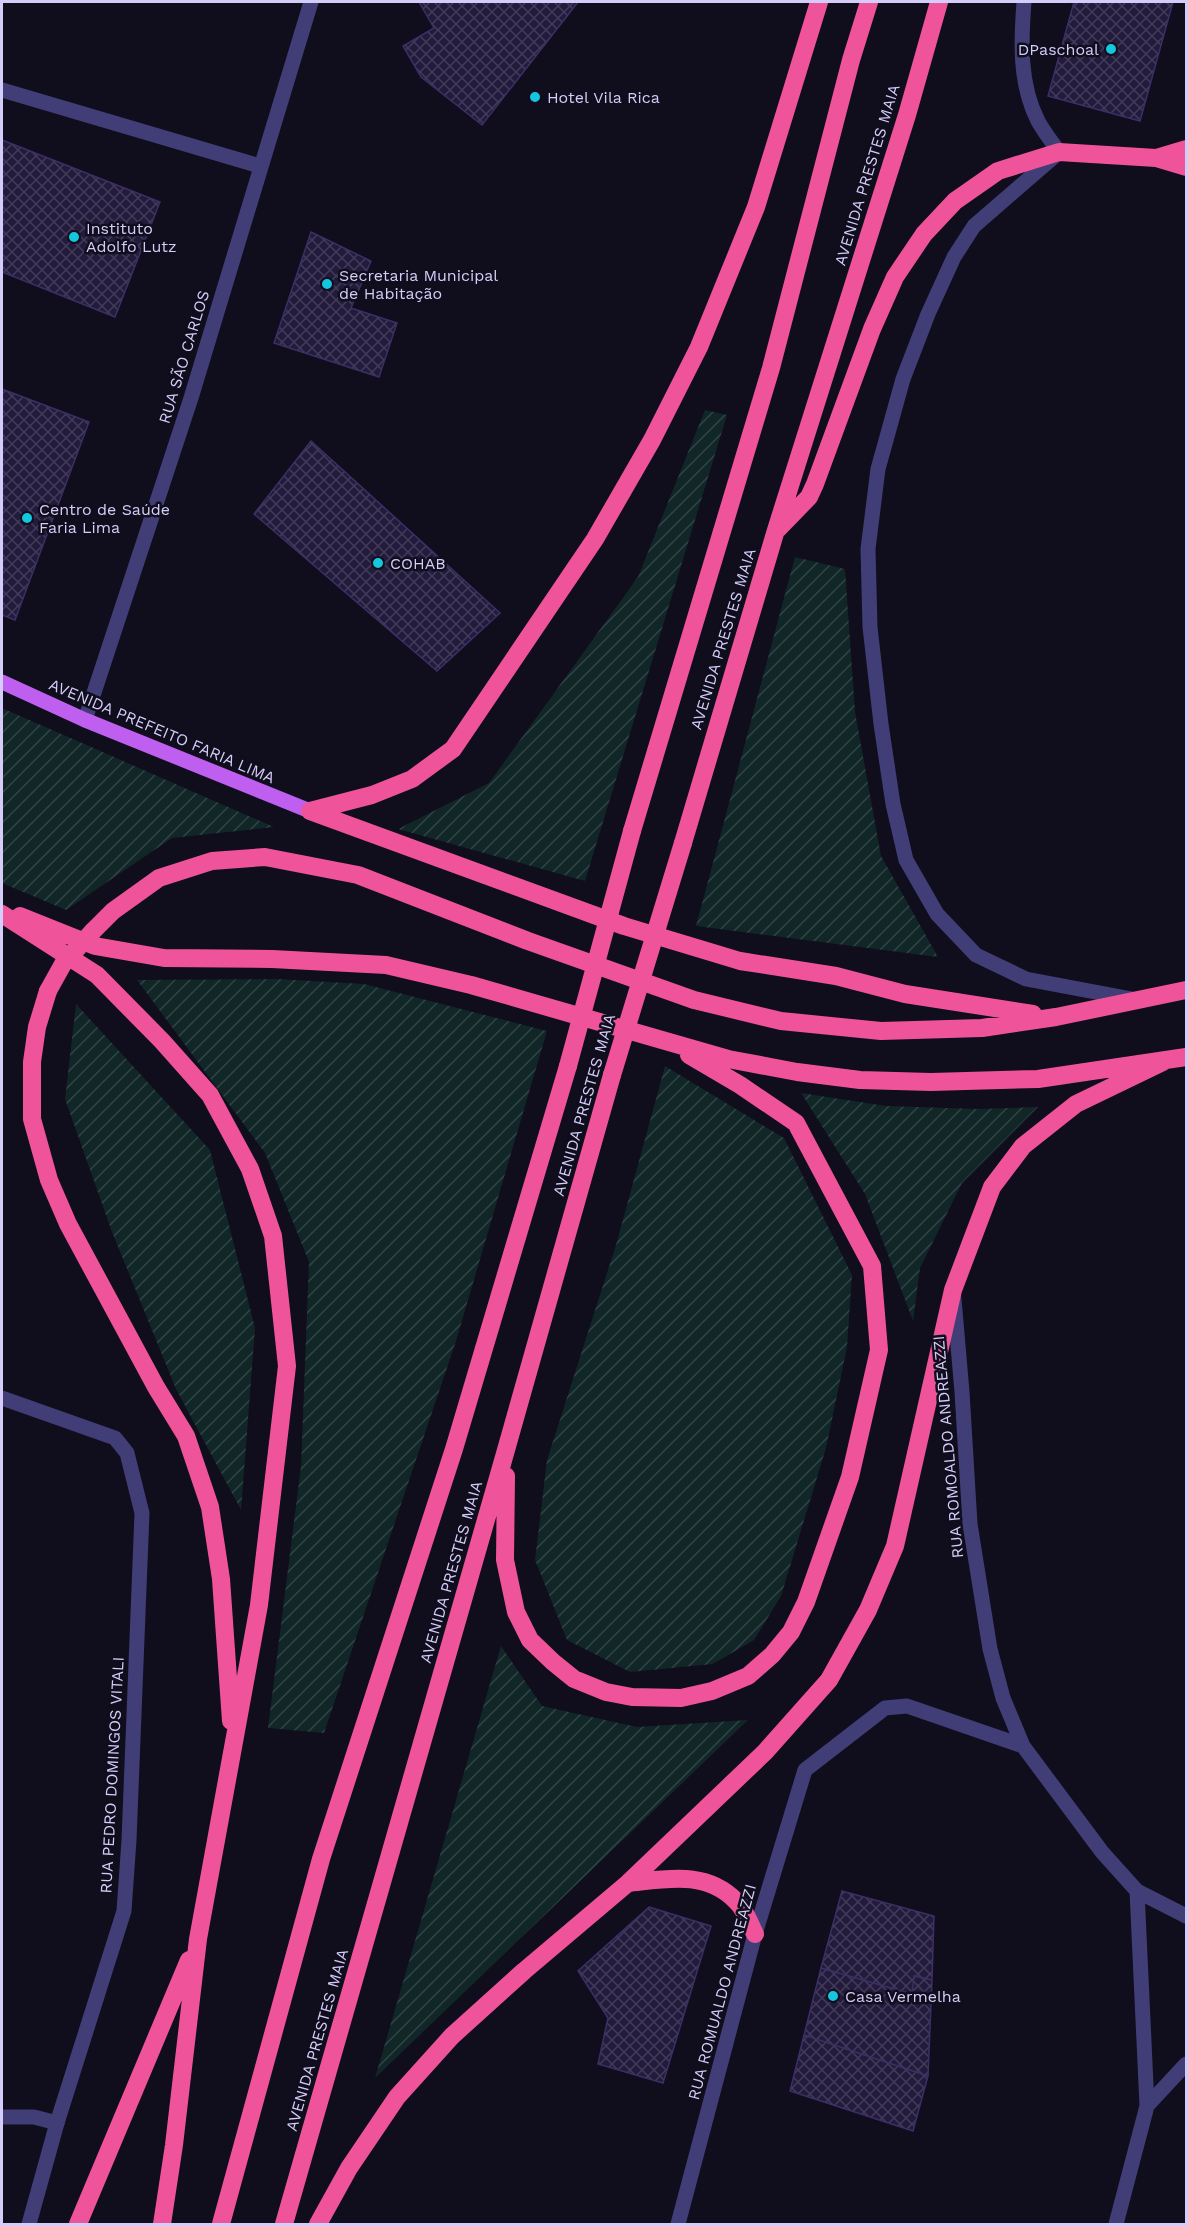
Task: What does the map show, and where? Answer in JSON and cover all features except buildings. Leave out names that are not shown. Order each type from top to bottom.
[{"type":"highway","points":[[310,811],[372,795],[412,779],[453,748],[595,539],[652,440],[699,347],[756,207],[819,2]]},
{"type":"highway","name":"AVENIDA PRESTES MAIA","points":[[221,2224],[321,1859],[454,1449],[568,1066],[632,831],[771,368],[851,60],[869,2]]},
{"type":"highway","name":"AVENIDA PRESTES MAIA","points":[[284,2224],[612,1075],[776,530],[907,115],[939,2]]},
{"type":"highway","points":[[1156,159],[1186,148]]},
{"type":"highway","points":[[776,530],[809,497],[872,329],[896,277],[924,234],[955,201],[998,171],[1059,152],[1156,159],[1186,167]]},
{"type":"highway","points":[[310,811],[624,926],[740,961],[836,976],[905,994],[950,1002],[1056,1017]]},
{"type":"highway","points":[[233,1749],[221,1579],[210,1507],[186,1436],[156,1387],[68,1224],[50,1180],[32,1119],[32,1062],[37,1027],[48,991],[63,964],[113,911],[159,878],[212,861],[265,857],[358,875],[528,941],[694,1000],[781,1021],[881,1032],[982,1029],[1056,1017],[1186,990]]},
{"type":"highway","points":[[2,909],[94,946],[164,958],[272,959],[386,965],[471,985],[729,1059],[798,1072],[860,1080],[931,1082],[1038,1079],[1186,1057]]},
{"type":"highway","points":[[2,914],[97,975],[162,1041],[210,1095],[250,1169],[273,1236],[286,1366],[259,1605],[198,1939],[174,2145],[162,2224]]},
{"type":"highway","points":[[506,1450],[505,1560],[516,1612],[530,1640],[574,1679],[606,1692],[632,1697],[681,1698],[712,1691],[748,1676],[772,1655],[791,1632],[806,1602],[850,1477],[879,1350],[872,1266],[796,1123],[740,1085],[664,1041]]},
{"type":"highway","points":[[318,2224],[349,2168],[397,2097],[452,2036],[524,1971],[628,1883],[765,1752],[829,1680],[868,1610],[895,1546],[953,1290],[992,1187],[1023,1146],[1076,1104],[1163,1062]]},
{"type":"highway","points":[[628,1883],[684,1877],[713,1885],[737,1902],[755,1934]]},
{"type":"highway","points":[[78,2224],[198,1939]]},
{"type":"main road","name":"AVENIDA PREFEITO FARIA LIMA","points":[[2,682],[85,720],[310,811]]},
{"type":"street","name":"RUA SÃO CARLOS","points":[[85,720],[191,398],[311,2]]},
{"type":"street","points":[[1024,2],[1021,32],[1024,86],[1038,121],[1059,152],[975,226],[954,257],[928,314],[903,379],[878,469],[868,549],[870,627],[890,781],[906,860],[937,914],[976,955],[1026,979],[1135,1000]]},
{"type":"street","points":[[2,90],[260,166]]},
{"type":"street","name":"RUA ROMOALDO ANDREAZZI","points":[[953,1290],[970,1524],[990,1649],[1003,1698],[1023,1746],[1102,1852],[1137,1891]]},
{"type":"street","name":"RUA PEDRO DOMINGOS VITALI","points":[[2,1398],[115,1438],[127,1453],[142,1513],[129,1840],[123,1911],[57,2123],[29,2224]]},
{"type":"street","name":"RUA ROMUALDO ANDREAZZI","points":[[678,2224],[755,1934],[805,1770],[885,1708],[907,1706],[1023,1746]]},
{"type":"street","points":[[1116,2224],[1147,2106],[1137,1891],[1186,1916]]},
{"type":"street","points":[[1147,2106],[1186,2064]]},
{"type":"street","points":[[2,2116],[34,2116],[57,2123]]},
{"type":"green space","points":[[705,410],[727,415],[585,881],[398,829],[489,783],[638,577]]},
{"type":"green space","points":[[795,557],[845,569],[855,712],[881,856],[938,957],[696,926]]},
{"type":"green space","points":[[2,708],[274,827],[172,838],[66,910],[2,883]]},
{"type":"green space","points":[[277,979],[364,984],[547,1031],[456,1341],[324,1733],[268,1728],[301,1466],[309,1262],[265,1153],[137,980]]},
{"type":"green space","points":[[76,1004],[210,1150],[255,1328],[241,1510],[176,1389],[112,1232],[65,1099]]},
{"type":"green space","points":[[665,1066],[784,1138],[852,1275],[847,1347],[826,1448],[781,1596],[754,1640],[713,1664],[630,1672],[567,1640],[535,1560],[547,1460],[616,1245]]},
{"type":"green space","points":[[801,1093],[886,1106],[978,1109],[1038,1107],[962,1183],[920,1268],[913,1321],[865,1194]]},
{"type":"green space","points":[[501,1646],[542,1706],[637,1727],[748,1720],[375,2078]]},
{"type":"place","name":"DPaschoal","points":[[1111,49]]},
{"type":"place","name":"Hotel Vila Rica","points":[[535,97]]},
{"type":"place","name":"Instituto Adolfo Lutz","points":[[74,237]]},
{"type":"place","name":"Secretaria Municipal de Habitação","points":[[327,284]]},
{"type":"place","name":"Centro de Saúde Faria Lima","points":[[27,518]]},
{"type":"place","name":"COHAB","points":[[378,563]]},
{"type":"place","name":"Casa Vermelha","points":[[833,1996]]}]
